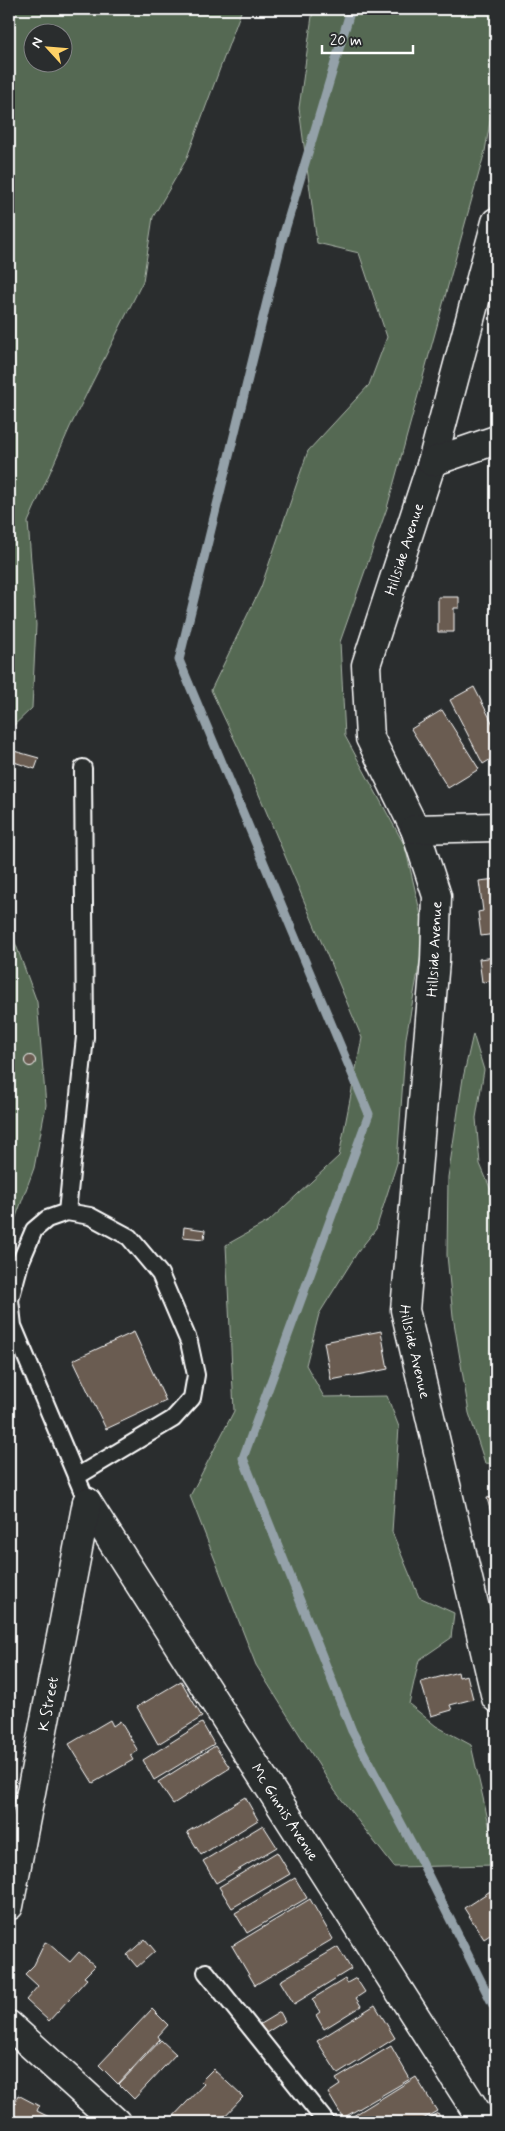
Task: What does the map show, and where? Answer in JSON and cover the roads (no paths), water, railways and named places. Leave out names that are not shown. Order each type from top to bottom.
[{"type":"street","name":"Hillside Avenue","points":[[496,222],[432,462],[366,665],[370,738],[415,829],[437,896],[435,961],[405,1310],[496,1698]]},
{"type":"street","points":[[432,462],[496,440]]},
{"type":"street","points":[[415,829],[496,827]]},
{"type":"street","name":"K Street","points":[[9,1906],[87,1502]]},
{"type":"street","name":"Mc Ginnis Avenue","points":[[87,1502],[483,2122]]},
{"type":"street","points":[[9,2025],[116,2122]]},
{"type":"lane","points":[[67,1212],[85,1036],[83,768]]},
{"type":"lane","points":[[76,1476],[173,1419],[192,1398],[196,1375],[189,1342],[160,1274],[129,1237],[90,1216],[67,1212],[47,1219],[34,1230],[20,1263],[10,1300],[13,1326],[76,1476],[87,1502]]},
{"type":"lane","points":[[206,1972],[326,2122]]},
{"type":"waterway","points":[[351,9],[282,240],[179,660],[369,1114],[243,1458],[352,1731],[419,1857],[496,2011]]}]
